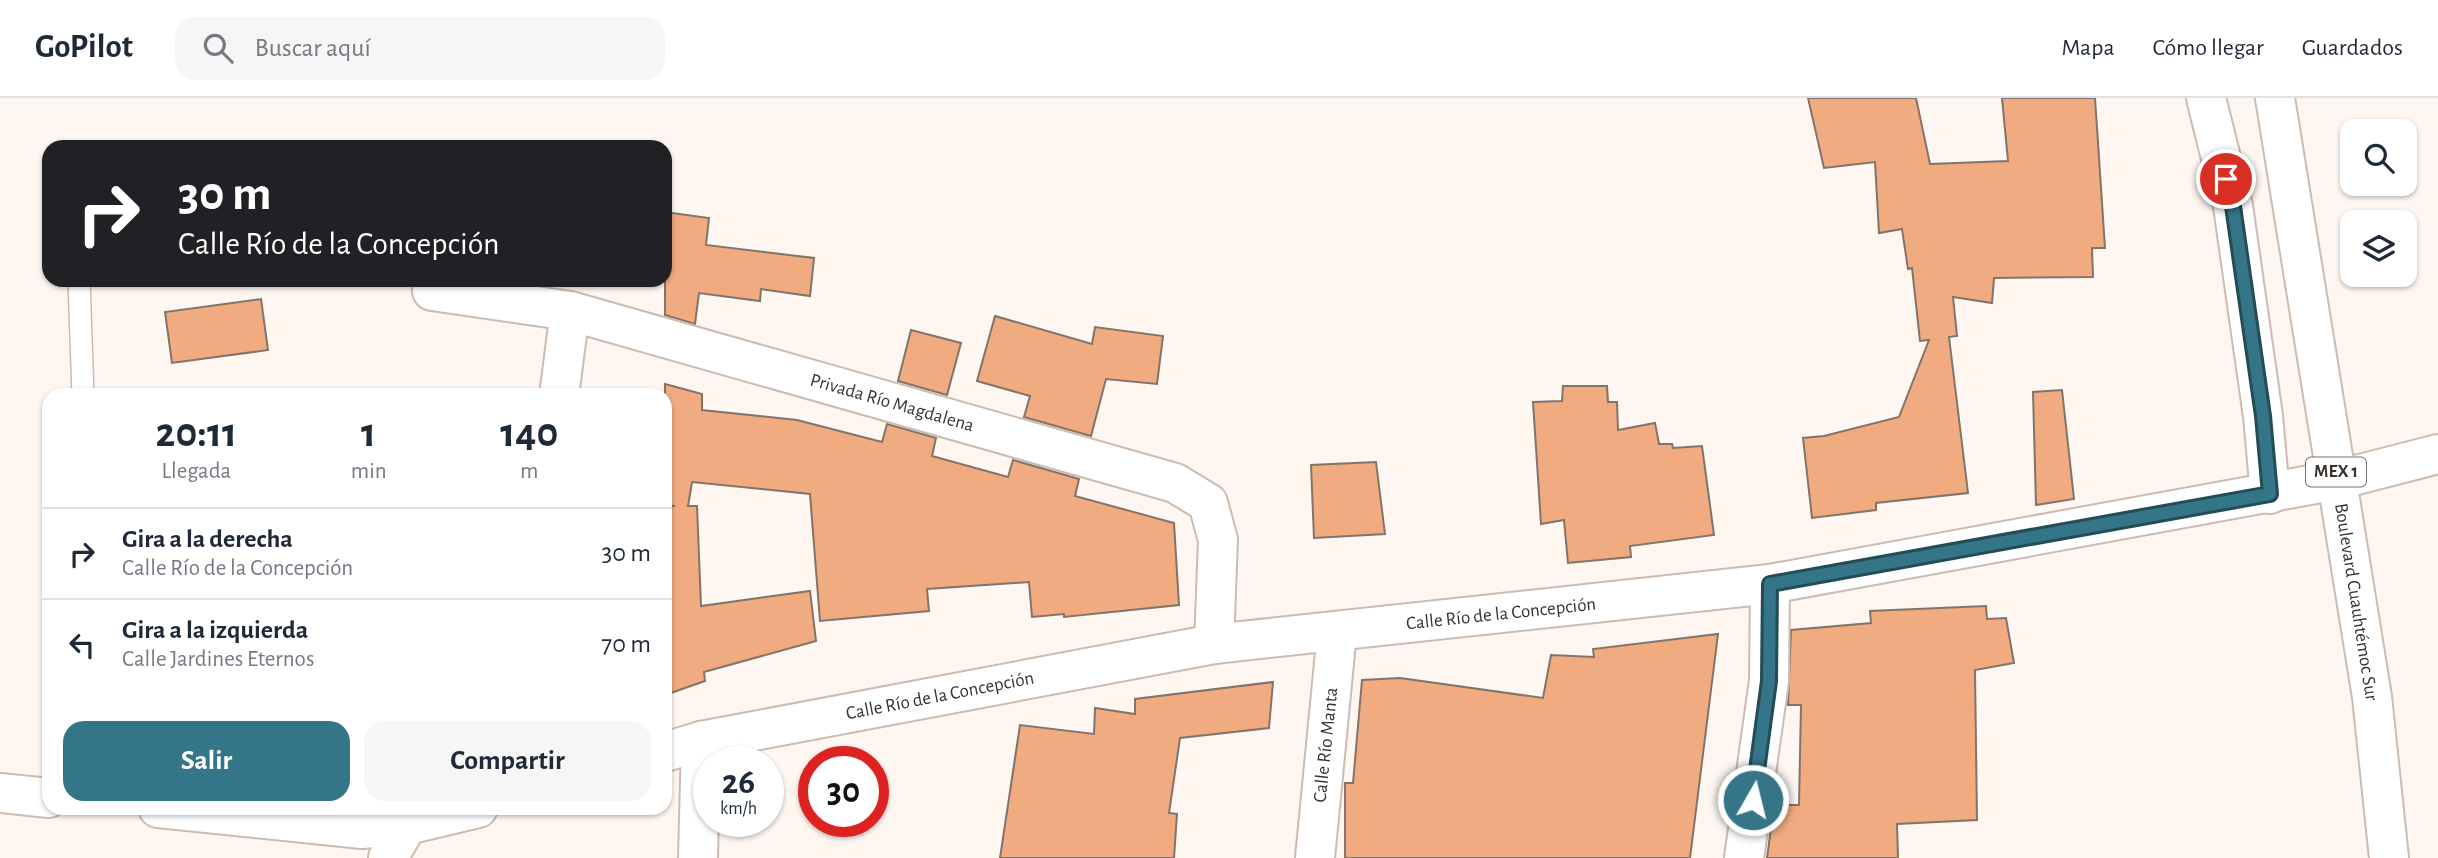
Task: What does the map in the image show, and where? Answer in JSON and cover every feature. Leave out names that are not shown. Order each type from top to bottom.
[{"type":"street","points":[[2206,98],[2233,206],[2263,416],[2270,494]]},
{"type":"street","name":"Boulevard Cuauhtémoc Sur","points":[[2275,98],[2372,697],[2389,858]]},
{"type":"street","name":"Privada Río Magdalena","points":[[432,291],[570,311],[1175,483],[1208,503],[1219,540],[1214,644]]},
{"type":"street","points":[[560,388],[570,311]]},
{"type":"street","name":"Calle Río de la Concepción","points":[[672,750],[701,741],[1214,644],[1770,584],[2270,494],[2438,454]]},
{"type":"street","points":[[1744,858],[1769,681],[1770,584]]},
{"type":"street","name":"Calle Río Manta","points":[[1315,858],[1337,632]]},
{"type":"street","points":[[698,858],[701,741]]},
{"type":"street","points":[[0,793],[42,797]]},
{"type":"street","points":[[226,815],[362,829],[407,825],[449,815]]},
{"type":"street","points":[[388,858],[407,825]]},
{"type":"lane","points":[[79,287],[83,388]]},
{"type":"building","points":[[1808,98],[1916,98],[1930,164],[2008,161],[2002,98],[2095,98],[2105,248],[2092,248],[2093,277],[1994,278],[1992,303],[1953,297],[1957,336],[1949,337],[1968,493],[1876,503],[1876,510],[1812,518],[1803,438],[1824,436],[1899,417],[1929,340],[1920,341],[1912,268],[1908,269],[1902,229],[1879,233],[1875,162],[1824,168]]},
{"type":"building","points":[[672,213],[709,218],[706,245],[814,258],[810,296],[761,289],[760,301],[699,293],[695,324],[665,315],[665,287],[672,287]]},
{"type":"building","points":[[261,299],[268,350],[172,363],[165,312]]},
{"type":"building","points":[[995,316],[1092,344],[1095,327],[1163,336],[1157,384],[1106,379],[1091,436],[1024,417],[1030,396],[977,381]]},
{"type":"building","points":[[911,330],[961,343],[947,395],[898,381]]},
{"type":"building","points":[[665,384],[702,394],[702,410],[797,420],[882,442],[887,424],[936,438],[932,456],[1008,477],[1013,460],[1079,479],[1075,496],[1174,523],[1179,605],[1064,617],[1064,614],[1032,617],[1029,582],[927,589],[929,611],[820,621],[810,494],[692,482],[688,506],[697,506],[701,606],[810,591],[816,641],[704,672],[705,681],[672,693],[672,506],[675,506],[672,506],[672,388],[665,388]]},
{"type":"building","points":[[1563,386],[1607,386],[1608,402],[1617,402],[1618,430],[1655,423],[1659,444],[1672,444],[1673,448],[1702,446],[1714,535],[1630,546],[1631,557],[1568,563],[1564,520],[1541,524],[1533,402],[1562,401]]},
{"type":"building","points":[[2062,390],[2074,499],[2036,505],[2033,392]]},
{"type":"building","points":[[1376,462],[1385,534],[1314,538],[1311,465]]},
{"type":"building","points":[[1986,606],[1987,619],[2006,618],[2014,663],[1975,670],[1977,820],[1897,824],[1898,858],[1767,858],[1774,805],[1799,805],[1801,705],[1788,705],[1791,630],[1871,623],[1870,611]]},
{"type":"building","points":[[1718,634],[1690,858],[1345,858],[1345,783],[1353,783],[1362,680],[1400,678],[1543,698],[1551,655],[1594,657],[1593,649]]},
{"type":"building","points":[[1273,682],[1269,728],[1180,738],[1169,813],[1177,814],[1174,858],[1000,858],[1020,725],[1094,734],[1095,708],[1135,714],[1135,699]]},
{"type":"route","points":[[1753,800],[1769,681],[1770,584],[2270,494],[2263,416],[2233,206],[2226,179]]}]
